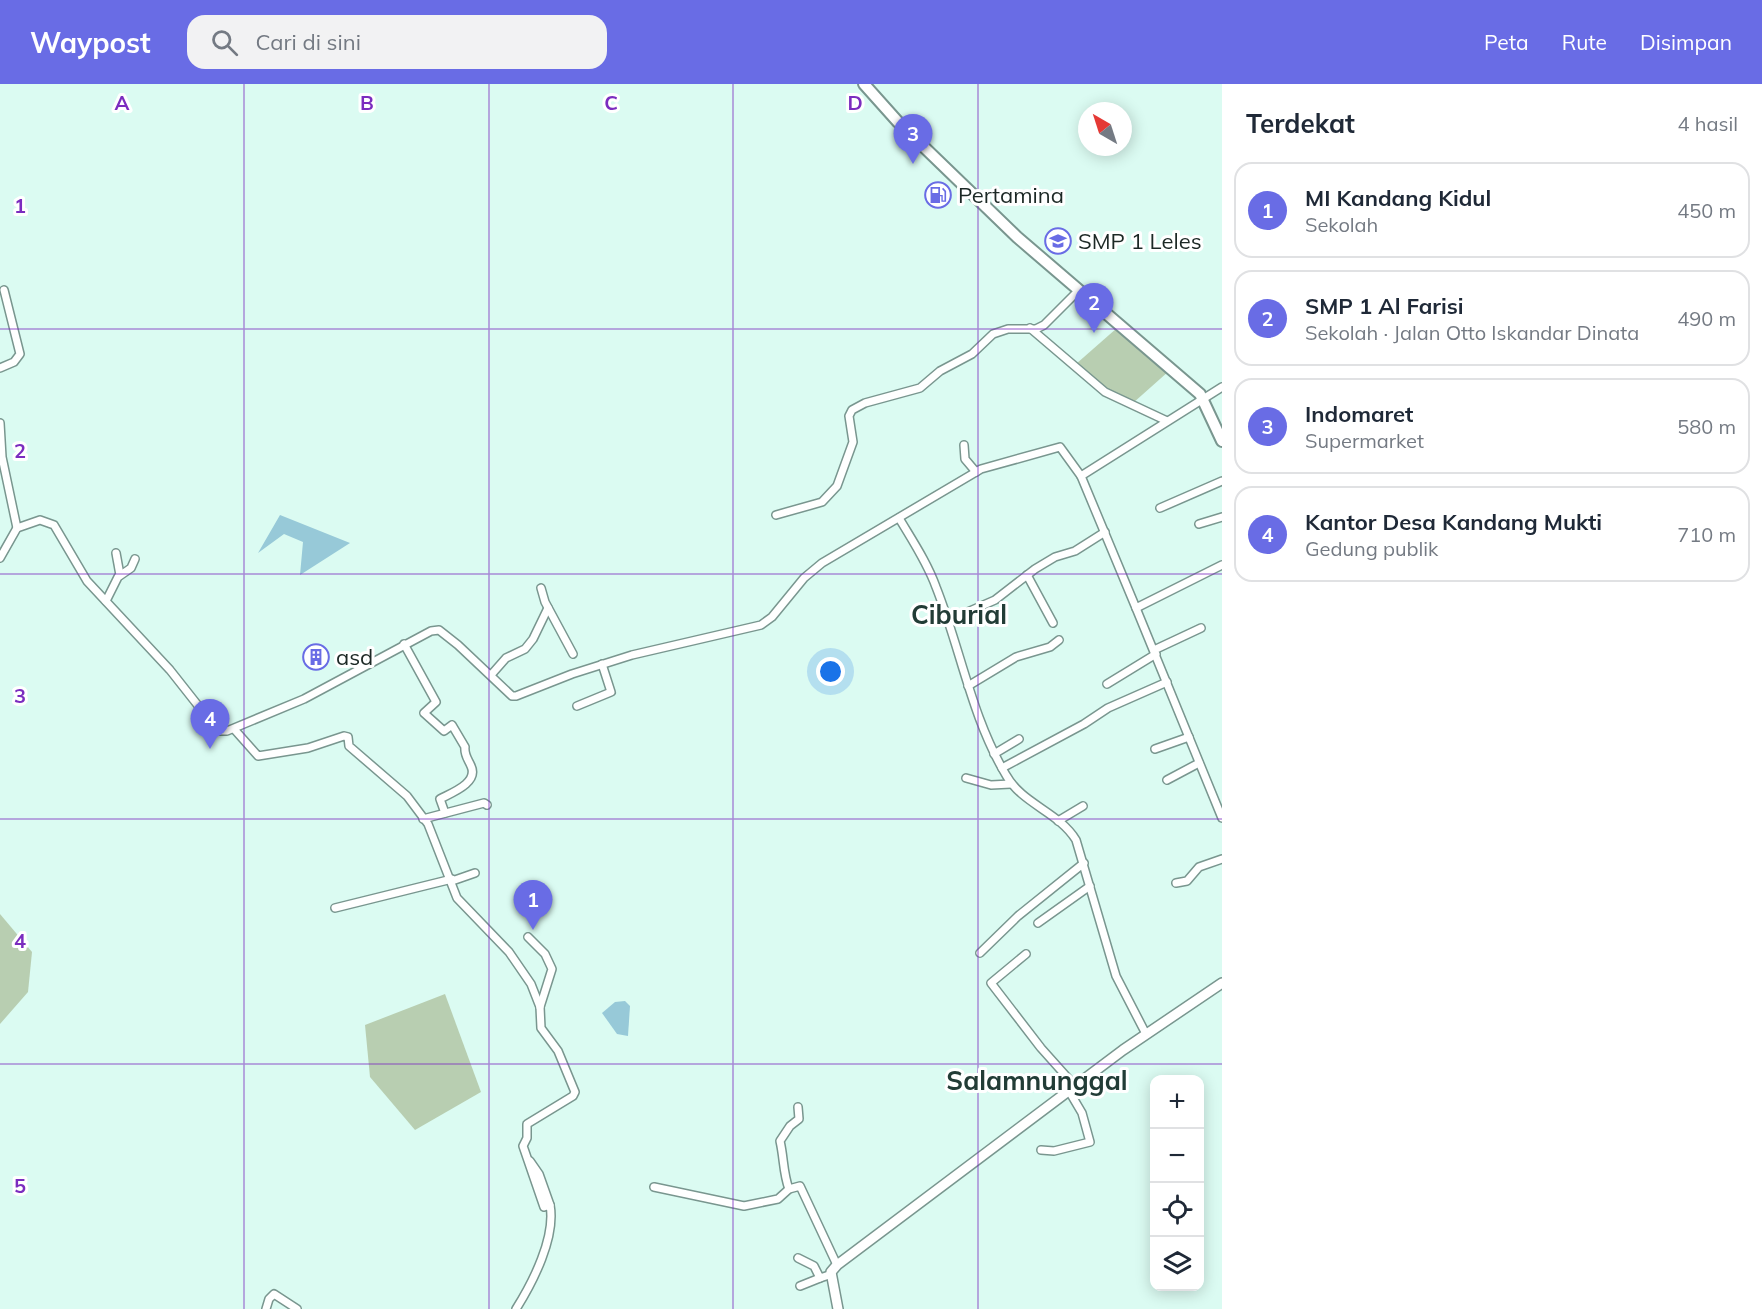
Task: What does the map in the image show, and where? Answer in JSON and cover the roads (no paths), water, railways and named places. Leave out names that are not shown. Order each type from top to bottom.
[{"type":"main road","points":[[864,84],[943,166],[1017,237],[1203,399],[1222,441]]},
{"type":"street","points":[[0,368],[14,362],[20,354],[4,290]]},
{"type":"street","points":[[776,516],[822,502],[837,486],[853,442],[849,416],[852,410],[865,403],[920,388],[940,371],[972,354],[993,334],[1008,329],[1044,325],[1079,290]]},
{"type":"street","points":[[1030,328],[1105,392],[1167,421]]},
{"type":"street","points":[[1081,476],[1222,387]]},
{"type":"street","points":[[0,423],[2,457],[17,528]]},
{"type":"street","points":[[964,445],[965,459],[976,472]]},
{"type":"street","points":[[0,558],[17,528],[40,520],[54,525],[87,580],[170,670],[215,728],[220,731],[234,729],[304,699],[420,634],[439,630],[512,696],[516,696],[602,664],[655,649],[761,625],[772,617],[813,569],[976,472],[1060,447],[1081,476],[1222,818]]},
{"type":"street","points":[[1160,508],[1222,481]]},
{"type":"street","points":[[1198,524],[1222,517]]},
{"type":"street","points":[[899,518],[930,572],[977,719],[994,754],[1011,784],[1058,820],[1076,840],[1116,976],[1146,1034]]},
{"type":"street","points":[[947,621],[995,600],[1055,557],[1075,551],[1105,532]]},
{"type":"street","points":[[116,553],[120,575]]},
{"type":"street","points":[[105,601],[120,575],[131,568],[135,560]]},
{"type":"street","points":[[1136,608],[1222,565]]},
{"type":"street","points":[[1027,575],[1053,623]]},
{"type":"street","points":[[541,588],[548,608],[573,654]]},
{"type":"street","points":[[491,675],[506,658],[525,649],[533,639],[548,608]]},
{"type":"street","points":[[1107,684],[1155,652],[1201,628]]},
{"type":"street","points":[[968,686],[1016,657],[1050,647],[1059,640]]},
{"type":"street","points":[[404,644],[436,702],[424,713],[444,731],[452,725],[465,747],[464,752],[473,769],[473,774],[466,784],[440,799],[445,813]]},
{"type":"street","points":[[577,706],[611,693],[602,664]]},
{"type":"street","points":[[1002,768],[1084,724],[1108,708],[1167,681]]},
{"type":"street","points":[[234,729],[258,756],[308,748],[344,736],[348,737],[349,746],[407,796],[423,819],[462,905],[514,959],[531,984],[540,1007],[541,1028],[558,1051],[575,1092],[573,1096],[526,1124],[527,1138],[523,1146],[544,1207],[550,1205],[553,1221],[535,1277],[516,1309]]},
{"type":"street","points":[[1155,749],[1189,737]]},
{"type":"street","points":[[994,754],[1019,739]]},
{"type":"street","points":[[1167,780],[1199,763]]},
{"type":"street","points":[[966,778],[991,785],[1011,784]]},
{"type":"street","points":[[423,819],[484,803],[487,805]]},
{"type":"street","points":[[1058,820],[1083,806]]},
{"type":"street","points":[[1176,883],[1187,881],[1199,867],[1222,860]]},
{"type":"street","points":[[980,953],[1018,916],[1084,863]]},
{"type":"street","points":[[335,908],[475,873]]},
{"type":"street","points":[[1038,923],[1090,886]]},
{"type":"street","points":[[528,937],[545,954],[552,969],[540,1007]]},
{"type":"street","points":[[1026,954],[991,983],[1072,1089],[1090,1142],[1054,1151],[1041,1150]]},
{"type":"street","points":[[838,1309],[832,1269],[1146,1034],[1222,983]]},
{"type":"street","points":[[789,1189],[783,1174],[785,1164],[780,1141],[790,1126],[799,1119],[798,1107]]},
{"type":"street","points":[[654,1187],[744,1206],[778,1199],[789,1189],[801,1187],[837,1265]]},
{"type":"street","points":[[798,1258],[814,1266],[820,1278]]},
{"type":"street","points":[[800,1286],[832,1274]]},
{"type":"street","points":[[266,1309],[269,1299],[274,1294],[297,1309]]},
{"type":"water","points":[[280,515],[350,543],[300,575],[303,542],[284,534],[258,553]]},
{"type":"water","points":[[625,1001],[630,1006],[628,1036],[617,1034],[602,1013],[615,1002]]},
{"type":"place","name":"Indomaret","points":[[913,164]]},
{"type":"place","name":"Pertamina","points":[[938,195]]},
{"type":"place","name":"SMP 1 Leles","points":[[1058,241]]},
{"type":"place","name":"SMP 1 Al Farisi","points":[[1094,333]]},
{"type":"place","name":"asd","points":[[316,657]]},
{"type":"place","name":"Kantor Desa Kandang Mukti","points":[[210,749]]},
{"type":"place","name":"MI Kandang Kidul","points":[[533,930]]},
{"type":"district","name":"Ciburial","points":[[959,614]]},
{"type":"district","name":"Salamnunggal","points":[[1037,1080]]}]
